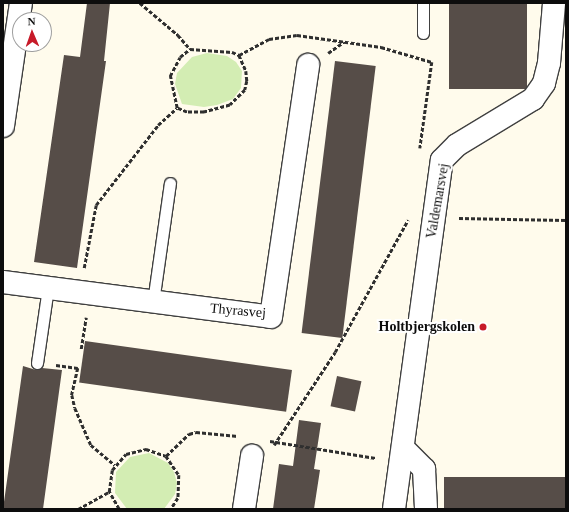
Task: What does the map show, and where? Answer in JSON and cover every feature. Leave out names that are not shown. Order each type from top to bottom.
[{"type":"street","points":[[3,126],[7,63],[21,3]]},
{"type":"street","name":"Valdemarsvej","points":[[394,509],[442,160],[457,145],[533,99],[544,83],[549,63],[554,3]]},
{"type":"street","name":"Thyrasvej","points":[[3,282],[271,316],[308,65]]},
{"type":"street","points":[[403,448],[424,469],[426,509]]},
{"type":"street","points":[[244,509],[252,456]]},
{"type":"lane","points":[[423,3],[423,32]]},
{"type":"lane","points":[[153,302],[170,183]]},
{"type":"lane","points":[[37,363],[48,288]]},
{"type":"path","points":[[140,3],[178,35],[190,49]]},
{"type":"path","points":[[239,55],[269,39],[297,35],[381,47],[432,62],[419,154]]},
{"type":"path","points":[[190,49],[232,52],[239,55],[246,71],[247,81],[239,98],[230,105],[204,112],[187,112],[177,108],[170,76],[180,57],[190,49]]},
{"type":"path","points":[[81,349],[85,293],[96,205],[158,125],[177,108]]},
{"type":"path","points":[[274,447],[335,352],[411,215],[408,231]]},
{"type":"path","points":[[434,217],[566,220]]},
{"type":"path","points":[[78,368],[72,395],[75,408],[91,445],[115,465]]},
{"type":"path","points":[[119,509],[109,492],[109,481],[115,465],[126,454],[136,450],[146,449],[166,456],[177,470],[180,487],[178,498],[171,509]]},
{"type":"path","points":[[375,465],[377,450]]},
{"type":"path","points":[[78,509],[109,492]]},
{"type":"green space","points":[[207,53],[227,56],[236,62],[242,71],[241,88],[233,99],[217,105],[204,107],[182,104],[175,84],[177,73],[192,57]]},
{"type":"green space","points":[[149,453],[168,463],[174,472],[177,483],[175,494],[164,509],[127,509],[115,493],[116,472],[130,457]]},
{"type":"building","points":[[87,3],[110,3],[104,61],[106,61],[77,268],[34,262],[64,55],[80,57]]},
{"type":"building","points":[[449,3],[527,3],[527,89],[449,89]]},
{"type":"building","points":[[335,61],[376,66],[342,338],[302,333]]},
{"type":"building","points":[[85,341],[292,370],[286,412],[79,383]]},
{"type":"building","points":[[23,366],[36,370],[42,368],[62,370],[43,509],[3,509]]},
{"type":"building","points":[[337,376],[361,381],[355,412],[331,406]]},
{"type":"building","points":[[299,420],[321,423],[314,469],[320,470],[314,509],[273,509],[279,464],[293,466]]},
{"type":"building","points":[[444,477],[566,477],[566,509],[444,509]]},
{"type":"place","name":"Holtbjergskolen","points":[[483,327]]}]
